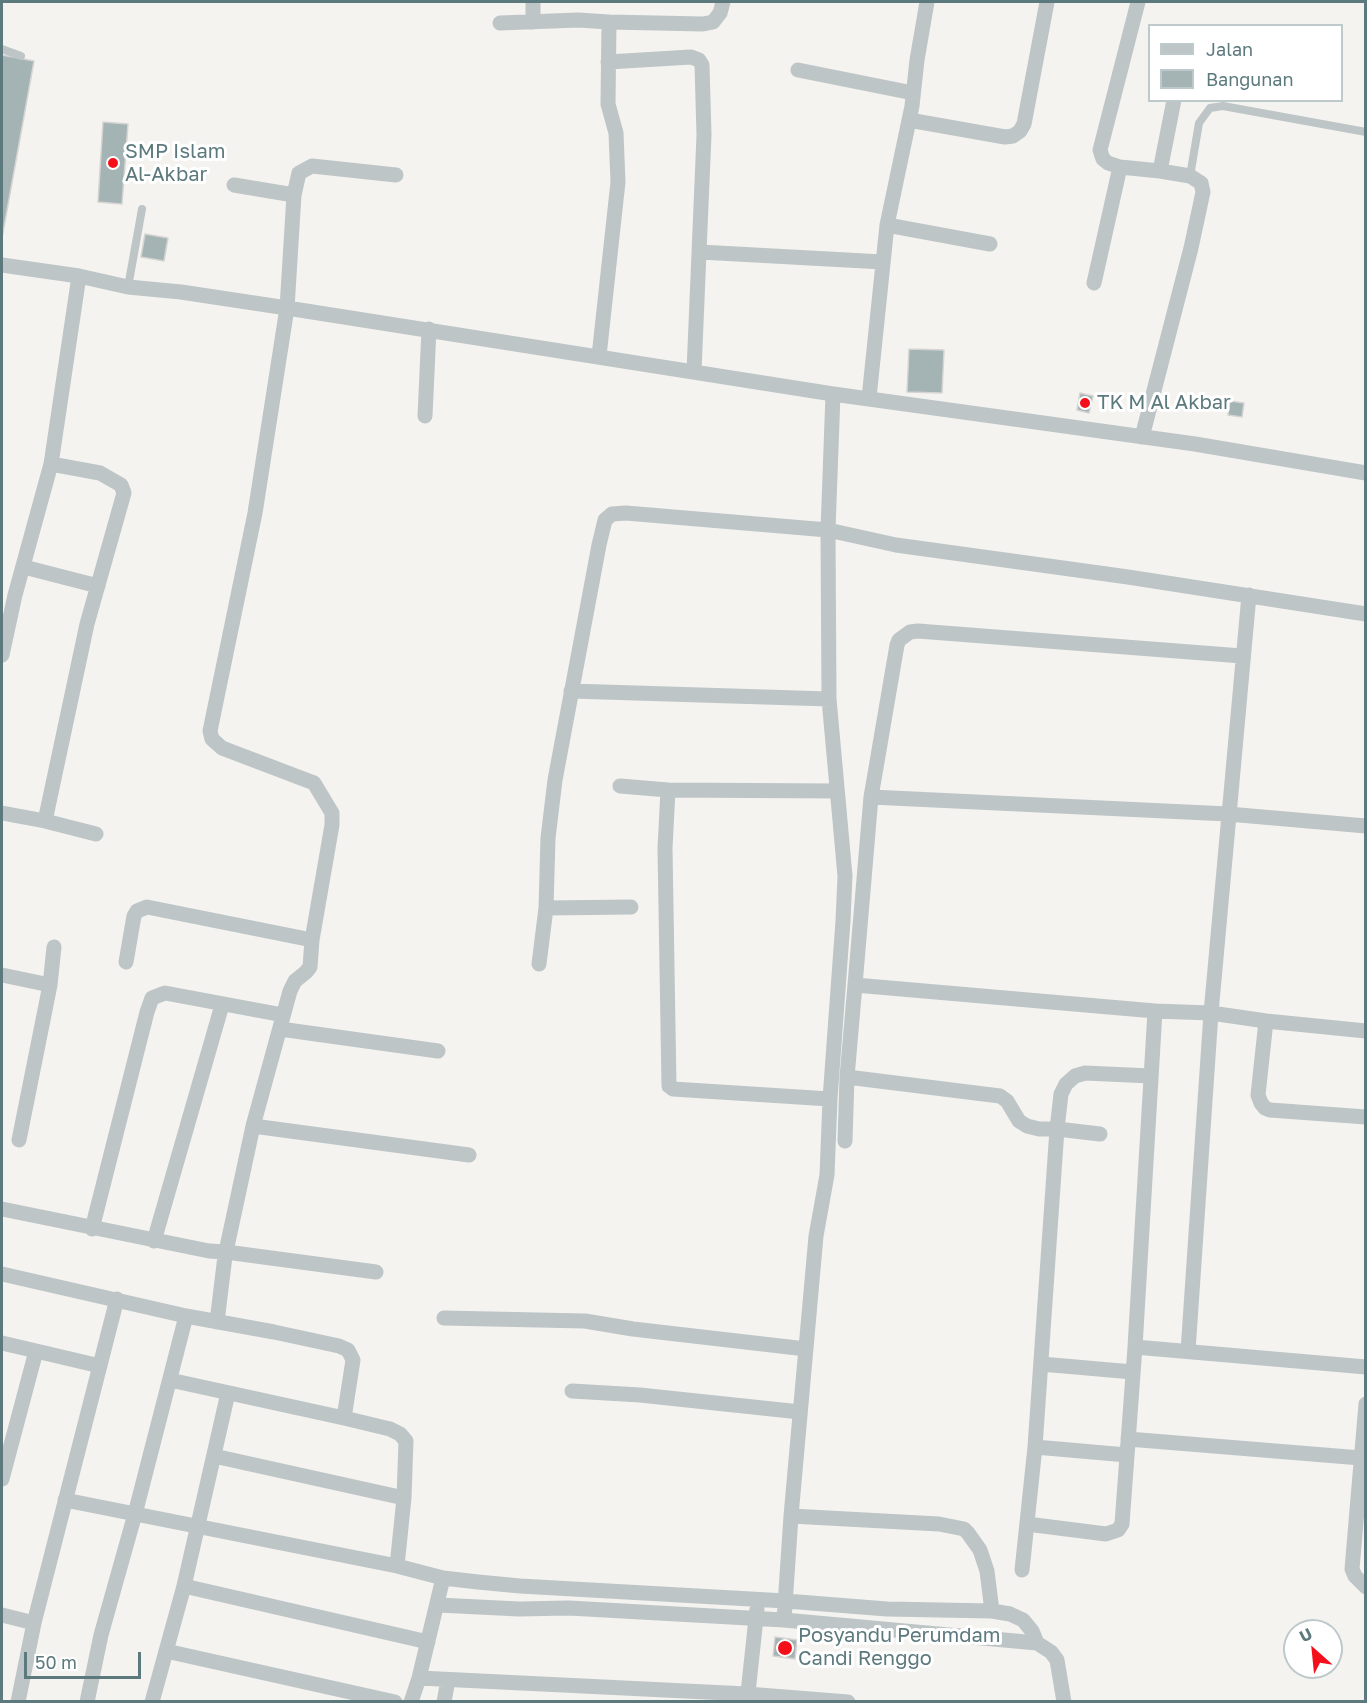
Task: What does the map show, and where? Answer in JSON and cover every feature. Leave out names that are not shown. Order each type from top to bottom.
[{"type":"street","points":[[532,2],[533,22]]},
{"type":"street","points":[[500,23],[578,20],[703,24],[713,22],[720,13],[723,2]]},
{"type":"street","points":[[869,398],[886,225],[914,93],[916,60],[927,2]]},
{"type":"street","points":[[909,120],[1005,137],[1013,136],[1020,131],[1024,124],[1047,2]]},
{"type":"street","points":[[1138,2],[1100,150],[1102,159],[1120,166],[1190,176],[1201,183],[1203,192],[1191,248],[1142,437]]},
{"type":"street","points":[[599,356],[618,182],[616,133],[608,104],[609,22]]},
{"type":"street","points":[[608,62],[691,57],[699,60],[702,65],[704,135],[694,371]]},
{"type":"street","points":[[798,70],[914,93]]},
{"type":"street","points":[[1161,171],[1174,102]]},
{"type":"street","points":[[217,1322],[226,1251],[253,1126],[293,984],[310,966],[332,813],[314,783],[222,748],[212,739],[210,731],[255,513],[287,308],[294,195],[299,173],[312,166],[396,175]]},
{"type":"street","points":[[1094,283],[1120,166]]},
{"type":"street","points":[[234,185],[294,195]]},
{"type":"street","points":[[886,225],[990,244]]},
{"type":"street","points":[[700,252],[883,262]]},
{"type":"street","points":[[2,265],[79,276],[129,287],[181,292],[429,329],[833,394],[1142,437],[1365,473]]},
{"type":"street","points":[[2,655],[15,595],[51,464],[79,276]]},
{"type":"street","points":[[425,416],[429,329]]},
{"type":"street","points":[[784,1620],[816,1236],[827,1175],[845,876],[829,699],[828,530],[833,394]]},
{"type":"street","points":[[45,821],[87,624],[124,493],[121,484],[100,473],[51,464]]},
{"type":"street","points":[[539,964],[546,908],[548,838],[555,780],[601,533],[605,520],[612,514],[704,519],[828,530],[896,545],[1116,575],[1365,614]]},
{"type":"street","points":[[24,567],[98,586]]},
{"type":"street","points":[[1188,1352],[1211,1013],[1249,596]]},
{"type":"street","points":[[845,1142],[847,1077],[871,797],[899,640],[910,632],[918,631],[1242,656]]},
{"type":"street","points":[[571,691],[829,699]]},
{"type":"street","points":[[620,786],[668,790],[837,791]]},
{"type":"street","points":[[668,790],[665,848],[669,1086],[673,1089],[830,1099]]},
{"type":"street","points":[[871,797],[1228,814],[1365,826]]},
{"type":"street","points":[[2,813],[96,834]]},
{"type":"street","points":[[126,962],[134,916],[137,911],[147,907],[312,940]]},
{"type":"street","points":[[546,908],[631,907]]},
{"type":"street","points":[[19,1140],[50,985],[54,946]]},
{"type":"street","points":[[2,975],[50,985]]},
{"type":"street","points":[[855,985],[1155,1011],[1211,1013],[1266,1022],[1365,1031]]},
{"type":"street","points":[[92,1228],[149,1002],[152,998],[165,993],[222,1005],[282,1022],[438,1051]]},
{"type":"street","points":[[154,1241],[222,1005]]},
{"type":"street","points":[[1027,1524],[1106,1534],[1118,1530],[1122,1524],[1155,1011]]},
{"type":"street","points":[[1266,1022],[1258,1095],[1265,1108],[1365,1117]]},
{"type":"street","points":[[1022,1570],[1035,1447],[1056,1129],[1061,1094],[1066,1083],[1075,1076],[1085,1073],[1150,1076]]},
{"type":"street","points":[[847,1077],[1000,1096],[1007,1101],[1019,1121],[1027,1126],[1100,1134]]},
{"type":"street","points":[[253,1126],[469,1155]]},
{"type":"street","points":[[2,1209],[209,1251],[226,1251],[376,1272]]},
{"type":"street","points":[[2,1274],[186,1316],[301,1337],[346,1349],[353,1360],[344,1418]]},
{"type":"street","points":[[18,1701],[34,1623],[117,1299]]},
{"type":"street","points":[[87,1701],[101,1635],[186,1316]]},
{"type":"street","points":[[444,1318],[585,1321],[633,1329],[806,1349]]},
{"type":"street","points":[[2,1343],[100,1366]]},
{"type":"street","points":[[1135,1347],[1365,1367]]},
{"type":"street","points":[[2,1479],[36,1351]]},
{"type":"street","points":[[1041,1364],[1133,1372]]},
{"type":"street","points":[[170,1380],[344,1418],[390,1429],[400,1434],[406,1441],[404,1498],[397,1566]]},
{"type":"street","points":[[572,1392],[639,1395],[800,1412]]},
{"type":"street","points":[[152,1701],[184,1586],[228,1393]]},
{"type":"street","points":[[1365,1404],[1361,1458],[1361,1511],[1352,1569],[1365,1587]]},
{"type":"street","points":[[1128,1439],[1361,1458]]},
{"type":"street","points":[[1035,1447],[1127,1455]]},
{"type":"street","points":[[214,1456],[404,1498]]},
{"type":"street","points":[[65,1500],[397,1566],[444,1578],[570,1590],[786,1601],[887,1609],[992,1611],[1010,1614],[1023,1620],[1032,1631],[1037,1643]]},
{"type":"street","points":[[791,1516],[939,1524],[964,1529],[980,1550],[987,1571],[992,1611]]},
{"type":"street","points":[[411,1701],[444,1578]]},
{"type":"street","points":[[475,1608],[478,1582]]},
{"type":"street","points":[[184,1586],[428,1642]]},
{"type":"street","points":[[519,1609],[520,1586]]},
{"type":"street","points":[[569,1608],[570,1590]]},
{"type":"street","points":[[653,1613],[654,1594]]},
{"type":"street","points":[[687,1615],[688,1596]]},
{"type":"street","points":[[747,1698],[758,1600]]},
{"type":"street","points":[[438,1605],[475,1608],[569,1608],[784,1620],[1037,1643],[1051,1652],[1056,1660],[1064,1701]]},
{"type":"street","points":[[2,1615],[34,1623]]},
{"type":"street","points":[[165,1651],[395,1701]]},
{"type":"street","points":[[419,1678],[747,1698],[848,1701]]},
{"type":"street","points":[[444,1701],[447,1680]]},
{"type":"lane","points":[[2,49],[21,56]]},
{"type":"lane","points":[[1190,176],[1199,123],[1210,108],[1223,106],[1365,132]]},
{"type":"lane","points":[[129,287],[142,209]]},
{"type":"building","points":[[2,55],[34,61],[2,238]]},
{"type":"building","name":"SMP Islam Al-Akbar","points":[[103,122],[128,124],[122,204],[98,202]]},
{"type":"building","name":"SMP Islam Al-Akbar","points":[[145,234],[168,238],[164,261],[141,257]]},
{"type":"building","points":[[909,349],[944,350],[942,393],[907,392]]},
{"type":"building","name":"TK M Al Akbar","points":[[1080,393],[1093,396],[1089,413],[1077,410]]},
{"type":"building","points":[[1230,401],[1244,403],[1242,417],[1228,415]]},
{"type":"building","name":"Posyandu Perumdam Candi Renggo","points":[[775,1637],[797,1640],[795,1659],[773,1656]]},
{"type":"place","name":"SMP Islam Al-Akbar","points":[[113,163]]},
{"type":"place","name":"TK M Al Akbar","points":[[1085,403]]},
{"type":"place","name":"Posyandu Perumdam Candi Renggo","points":[[785,1648]]}]
